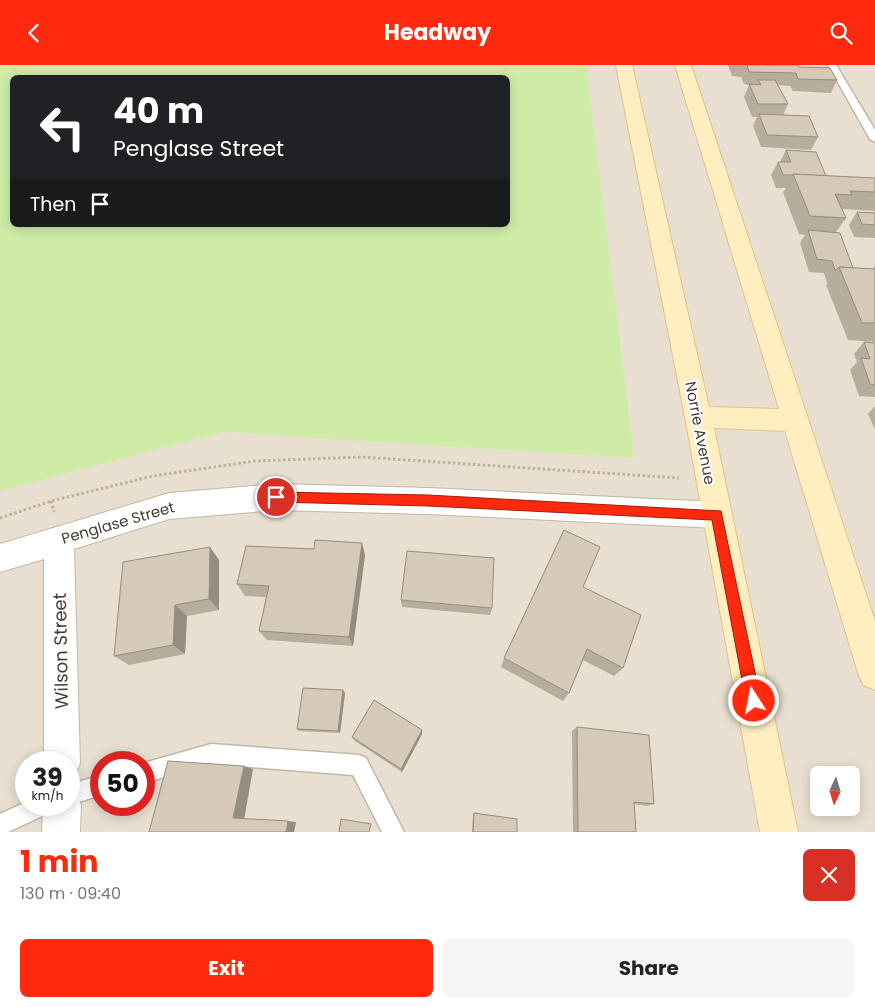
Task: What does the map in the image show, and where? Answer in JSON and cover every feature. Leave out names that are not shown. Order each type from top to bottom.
[{"type":"main road","name":"Norrie Avenue","points":[[624,65],[698,417],[779,832]]},
{"type":"main road","points":[[683,65],[875,673]]},
{"type":"main road","points":[[698,417],[795,421]]},
{"type":"street","name":"Penglase Street","points":[[0,557],[169,506],[276,497],[428,501],[717,515]]},
{"type":"street","name":"Wilson Street","points":[[59,540],[62,751]]},
{"type":"street","points":[[61,832],[62,816]]},
{"type":"lane","points":[[832,65],[875,139]]},
{"type":"lane","points":[[155,770],[211,754],[359,765],[393,832]]},
{"type":"lane","points":[[0,825],[20,816]]},
{"type":"shaded area","points":[[0,65],[875,65],[875,832],[0,832]]},
{"type":"green space","points":[[0,65],[586,65],[634,458],[223,432],[0,491]]},
{"type":"building","points":[[747,65],[798,65],[799,67],[830,68],[837,80],[798,79],[796,73],[749,72]]},
{"type":"building","points":[[758,80],[775,80],[788,104],[758,104],[749,84],[761,85]]},
{"type":"building","points":[[759,114],[809,116],[818,137],[767,135]]},
{"type":"building","points":[[786,150],[816,152],[826,176],[783,175],[778,162],[791,162]]},
{"type":"building","points":[[793,174],[875,178],[875,192],[850,191],[852,195],[835,194],[846,218],[810,216]]},
{"type":"building","points":[[857,212],[875,213],[875,225],[862,224]]},
{"type":"building","points":[[808,230],[840,233],[853,268],[839,267],[835,270],[832,261],[817,259]]},
{"type":"building","points":[[839,267],[875,269],[875,323],[862,323]]},
{"type":"building","points":[[864,342],[875,343],[875,385],[870,384],[861,358],[870,359]]},
{"type":"building","points":[[564,530],[600,547],[583,587],[641,615],[623,668],[587,649],[569,693],[504,658]]},
{"type":"building","points":[[315,540],[362,543],[349,637],[259,631],[269,586],[237,584],[246,546],[314,549]]},
{"type":"building","points":[[210,547],[209,599],[175,605],[173,645],[114,656],[123,562]]},
{"type":"building","points":[[407,551],[494,558],[492,608],[401,600]]},
{"type":"building","points":[[303,688],[343,690],[338,731],[297,729]]},
{"type":"building","points":[[374,700],[422,730],[401,769],[352,737]]},
{"type":"building","points":[[577,727],[649,735],[654,804],[634,802],[636,832],[578,832]]},
{"type":"building","points":[[168,761],[244,766],[233,818],[288,821],[286,832],[149,832],[153,816],[155,816]]},
{"type":"building","points":[[474,813],[517,819],[517,832],[473,832]]},
{"type":"building","points":[[341,819],[371,824],[369,832],[339,832]]},
{"type":"route","points":[[276,497],[428,501],[717,515],[754,701]]}]
